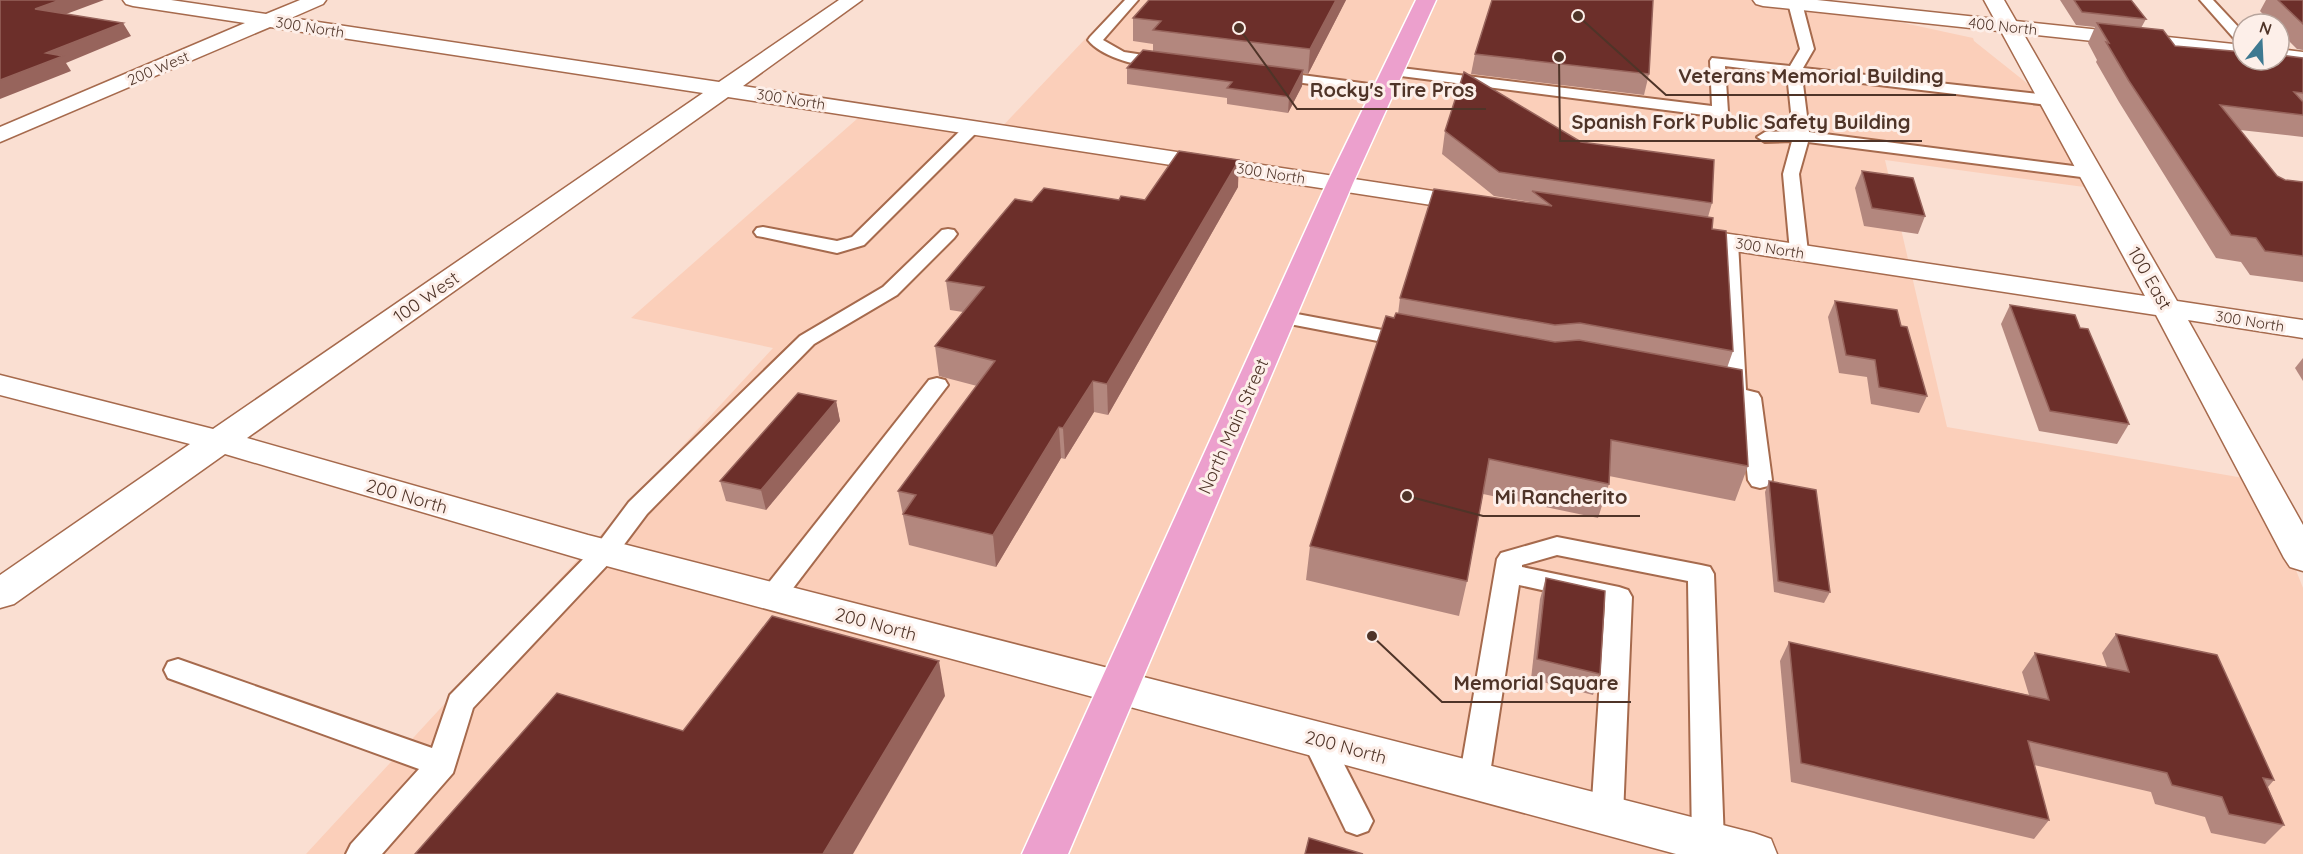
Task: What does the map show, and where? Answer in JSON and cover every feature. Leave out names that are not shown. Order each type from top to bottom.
[{"type":"main road","name":"North Main Street","points":[[1045,854],[1340,183],[1426,0]]},
{"type":"street","name":"300 North","points":[[133,0],[1507,208]]},
{"type":"street","name":"200 West","points":[[0,135],[316,0]]},
{"type":"street","name":"100 West","points":[[0,594],[852,0]]},
{"type":"street","name":"400 North","points":[[1763,0],[2231,50]]},
{"type":"street","name":"100 East","points":[[1994,0],[2089,173],[2167,308],[2303,558]]},
{"type":"street","name":"300 North","points":[[1659,231],[2303,329]]},
{"type":"street","name":"200 North","points":[[0,385],[218,441],[605,552],[772,597],[1754,854]]},
{"type":"lane","points":[[1132,0],[1095,40],[1104,50],[1125,57],[1182,64]]},
{"type":"lane","points":[[2206,0],[2231,27]]},
{"type":"lane","points":[[1795,3],[1807,48],[1794,71],[1802,136],[1791,174],[1799,252]]},
{"type":"lane","points":[[1262,74],[1388,80],[1720,112],[1717,62],[2048,100]]},
{"type":"lane","points":[[763,232],[837,247],[858,241],[973,127]]},
{"type":"lane","points":[[1765,137],[1802,136],[2089,173]]},
{"type":"lane","points":[[362,854],[442,764],[460,703],[605,552],[638,508],[807,340],[890,291],[948,234]]},
{"type":"lane","points":[[1729,242],[1735,395]]},
{"type":"lane","points":[[1281,317],[1424,344]]},
{"type":"lane","points":[[772,597],[937,385]]},
{"type":"lane","points":[[1700,389],[1750,398],[1760,480]]},
{"type":"lane","points":[[1474,780],[1510,559],[1557,546],[1701,574],[1708,842]]},
{"type":"lane","points":[[1507,573],[1619,597],[1607,816]]},
{"type":"lane","points":[[178,670],[442,764]]},
{"type":"lane","points":[[1317,740],[1358,821]]},
{"type":"shaded area","points":[[1122,0],[1828,0],[1830,7],[1973,38],[2048,100],[2099,189],[1885,160],[1947,427],[2261,481],[2303,588],[2303,854],[306,854],[773,348],[631,318],[866,111],[998,131]]},
{"type":"building","points":[[0,0],[60,0],[35,9],[123,23],[46,53],[63,56],[0,80]]},
{"type":"building","points":[[1149,0],[1336,0],[1310,49],[1153,30],[1161,21],[1133,18]]},
{"type":"building","points":[[1492,0],[1653,0],[1649,74],[1475,54]]},
{"type":"building","points":[[2074,0],[2131,0],[2146,19],[2082,12]]},
{"type":"building","points":[[2278,0],[2303,0],[2303,24],[2291,12]]},
{"type":"building","points":[[2097,23],[2163,30],[2175,46],[2231,51],[2231,72],[2291,72],[2291,56],[2303,58],[2303,93],[2294,92],[2303,102],[2303,115],[2220,105],[2277,176],[2285,180],[2303,182],[2303,256],[2265,251],[2256,238],[2231,235],[2129,81],[2106,42],[2109,43]]},
{"type":"building","points":[[1143,50],[1303,70],[1289,97],[1227,88],[1232,82],[1127,68]]},
{"type":"building","points":[[1464,72],[1581,142],[1714,160],[1712,203],[1499,172],[1445,131]]},
{"type":"building","points":[[1179,151],[1239,160],[1107,384],[1093,381],[1063,428],[1059,427],[993,535],[903,514],[916,495],[898,491],[995,361],[935,346],[984,287],[946,281],[1015,199],[1032,202],[1044,188],[1119,200],[1121,196],[1145,200]]},
{"type":"building","points":[[1862,171],[1913,178],[1925,216],[1872,208]]},
{"type":"building","points":[[1434,189],[1552,206],[1532,191],[1713,218],[1712,229],[1726,231],[1733,351],[1580,323],[1555,325],[1400,298]]},
{"type":"building","points":[[1835,301],[1897,310],[1901,326],[1907,327],[1927,396],[1879,387],[1875,360],[1846,355]]},
{"type":"building","points":[[2010,305],[2075,315],[2080,328],[2088,329],[2129,424],[2050,411]]},
{"type":"building","points":[[1396,313],[1555,342],[1579,340],[1742,370],[1748,466],[1611,440],[1609,484],[1489,459],[1467,581],[1310,546],[1386,316],[1394,318]]},
{"type":"building","points":[[798,393],[836,401],[761,490],[720,481]]},
{"type":"building","points":[[1769,481],[1816,490],[1830,592],[1778,581]]},
{"type":"building","points":[[1546,578],[1605,591],[1600,674],[1537,659]]},
{"type":"building","points":[[772,616],[939,661],[823,854],[415,854],[557,693],[683,731]]},
{"type":"building","points":[[2116,634],[2217,655],[2274,780],[2263,778],[2284,825],[2229,814],[2222,797],[2172,785],[2167,773],[2028,741],[2049,820],[1801,763],[1789,642],[2049,700],[2035,653],[2129,672]]},
{"type":"building","points":[[1309,838],[1363,854],[1305,854]]},
{"type":"place","name":"Veterans Memorial Building","points":[[1578,16]]},
{"type":"place","name":"Rocky's Tire Pros","points":[[1239,28]]},
{"type":"place","name":"Spanish Fork Public Safety Building","points":[[1559,57]]},
{"type":"place","name":"Mi Rancherito","points":[[1407,496]]},
{"type":"place","name":"Memorial Square","points":[[1372,636]]}]
